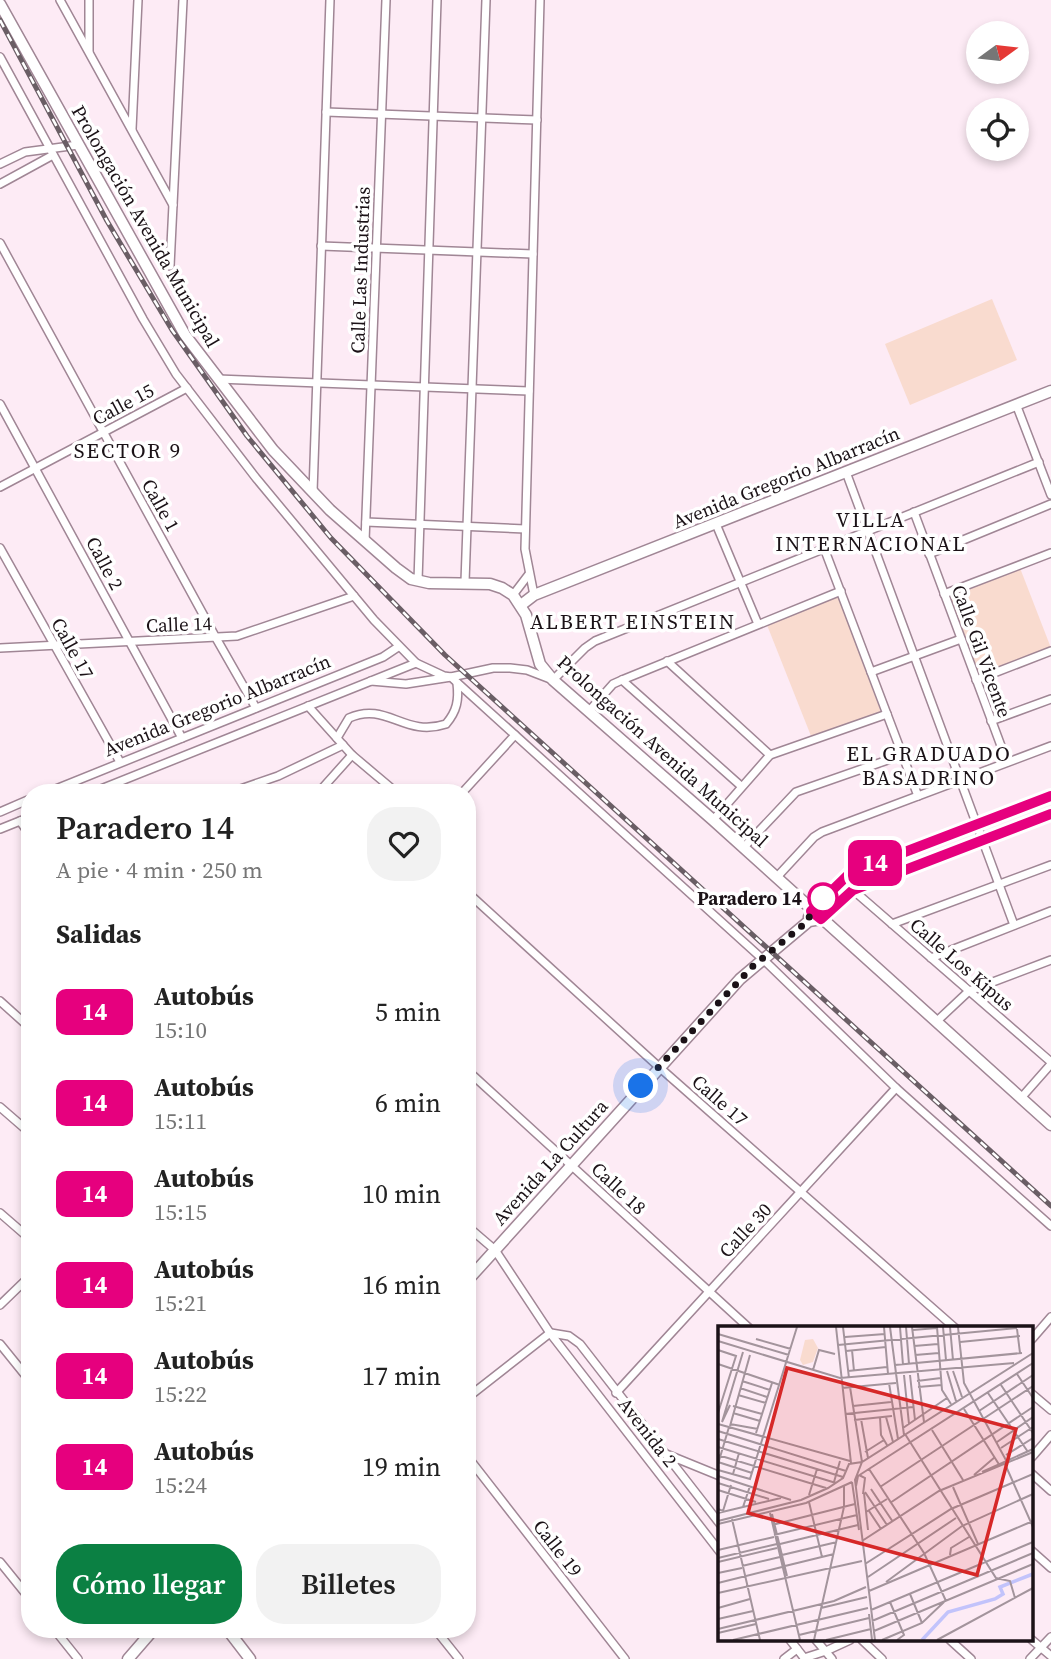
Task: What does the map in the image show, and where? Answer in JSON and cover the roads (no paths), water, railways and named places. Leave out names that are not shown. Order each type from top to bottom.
[{"type":"main road","name":"Prolongación Avenida Municipal","points":[[0,4],[185,335],[273,450],[313,493],[396,568],[418,581]]},
{"type":"main road","name":"Avenida Gregorio Albarracín","points":[[521,605],[534,595],[1051,391]]},
{"type":"main road","points":[[418,581],[496,585],[513,595]]},
{"type":"main road","name":"Prolongación Avenida Municipal","points":[[513,595],[521,605],[540,664],[553,680],[713,820],[776,878],[810,916],[821,919],[1051,1125]]},
{"type":"main road","name":"Avenida La Cultura","points":[[476,1271],[659,1067],[761,959],[810,916],[850,873],[1051,796]]},
{"type":"main road","points":[[821,919],[853,890],[1051,814]]},
{"type":"main road","points":[[128,1659],[146,1638]]},
{"type":"main road","points":[[234,1638],[250,1659]]},
{"type":"street","points":[[60,0],[174,207]]},
{"type":"street","points":[[89,0],[89,51]]},
{"type":"street","points":[[132,132],[138,0]]},
{"type":"street","points":[[170,266],[183,0]]},
{"type":"street","points":[[313,493],[330,0]]},
{"type":"street","name":"Calle Las Industrias","points":[[365,542],[386,0]]},
{"type":"street","points":[[418,581],[437,0]]},
{"type":"street","points":[[465,582],[486,0]]},
{"type":"street","points":[[534,595],[525,549],[525,528],[540,0]]},
{"type":"street","points":[[0,57],[143,319],[187,388],[265,488],[398,647],[416,663],[454,680],[761,959],[896,1088],[1051,1226]]},
{"type":"street","points":[[326,112],[537,120]]},
{"type":"street","points":[[0,164],[25,152],[51,151],[78,145]]},
{"type":"street","points":[[0,184],[51,151]]},
{"type":"street","name":"Calle 1","points":[[0,243],[257,708]]},
{"type":"street","points":[[321,246],[533,254]]},
{"type":"street","points":[[218,379],[529,391]]},
{"type":"street","name":"Calle 15","points":[[0,487],[187,388]]},
{"type":"street","name":"Calle 2","points":[[0,404],[182,738]]},
{"type":"street","points":[[1016,404],[1051,495]]},
{"type":"street","points":[[371,681],[406,684],[454,680],[493,668],[527,670],[553,680],[595,641],[1039,462]]},
{"type":"street","points":[[846,472],[1014,925]]},
{"type":"street","points":[[929,554],[1051,505]]},
{"type":"street","name":"Calle Gil Vicente","points":[[914,512],[1006,762]]},
{"type":"street","points":[[366,522],[525,528]]},
{"type":"street","points":[[716,524],[758,624]]},
{"type":"street","name":"Calle 17","points":[[0,548],[120,762]]},
{"type":"street","points":[[824,548],[918,796]]},
{"type":"street","points":[[944,594],[1051,553]]},
{"type":"street","points":[[513,595],[529,574]]},
{"type":"street","points":[[589,711],[613,684],[841,591]]},
{"type":"street","name":"Calle 14","points":[[0,648],[216,638],[248,632],[354,596]]},
{"type":"street","points":[[871,672],[961,639]]},
{"type":"street","name":"Avenida Gregorio Albarracín","points":[[67,784],[383,657],[398,647]]},
{"type":"street","points":[[976,680],[1051,651]]},
{"type":"street","points":[[667,661],[770,755]]},
{"type":"street","name":"Avenida Gregorio Albarracín","points":[[113,784],[416,663]]},
{"type":"street","points":[[337,738],[349,718],[368,712],[378,713],[413,727],[430,728],[446,724],[458,702],[454,680]]},
{"type":"street","points":[[622,680],[741,786]]},
{"type":"street","points":[[991,721],[1051,699]]},
{"type":"street","points":[[308,706],[352,755],[387,784]]},
{"type":"street","points":[[713,820],[770,755],[887,714]]},
{"type":"street","points":[[470,784],[515,735]]},
{"type":"street","points":[[255,784],[278,776],[342,745]]},
{"type":"street","points":[[776,878],[814,837],[822,832],[1051,746]]},
{"type":"street","points":[[326,784],[352,755]]},
{"type":"street","points":[[743,848],[796,792],[902,755]]},
{"type":"street","points":[[0,812],[21,803]]},
{"type":"street","points":[[0,829],[20,821]]},
{"type":"street","points":[[892,924],[1051,864]]},
{"type":"street","name":"Calle Los Kipus","points":[[853,890],[1051,1063]]},
{"type":"street","name":"Calle 17","points":[[476,900],[659,1067],[953,1326]]},
{"type":"street","points":[[931,958],[1051,911]]},
{"type":"street","points":[[936,1022],[969,991],[1051,960]]},
{"type":"street","points":[[0,1001],[21,1020]]},
{"type":"street","points":[[1021,1098],[1051,1063]]},
{"type":"street","name":"Calle 18","points":[[476,1078],[747,1326]]},
{"type":"street","name":"Calle 30","points":[[616,1393],[896,1088]]},
{"type":"street","points":[[0,1107],[21,1125]]},
{"type":"street","points":[[0,1213],[21,1231]]},
{"type":"street","name":"Avenida 2","points":[[476,1234],[495,1250],[550,1333],[718,1549]]},
{"type":"street","points":[[0,1305],[21,1285]]},
{"type":"street","points":[[1034,1337],[1051,1317]]},
{"type":"street","points":[[476,1391],[550,1333]]},
{"type":"street","name":"Avenida 2","points":[[550,1333],[574,1339],[718,1521]]},
{"type":"street","points":[[0,1344],[21,1370]]},
{"type":"street","points":[[1034,1396],[1051,1410]]},
{"type":"street","points":[[612,1411],[634,1417]]},
{"type":"street","points":[[1034,1455],[1051,1434]]},
{"type":"street","points":[[665,1454],[718,1475]]},
{"type":"street","name":"Calle 19","points":[[476,1468],[625,1659]]},
{"type":"street","points":[[1034,1476],[1051,1491]]},
{"type":"street","points":[[1034,1553],[1051,1569]]},
{"type":"street","points":[[0,1562],[21,1588]]},
{"type":"street","points":[[1030,1659],[1051,1637]]},
{"type":"street","points":[[61,1638],[78,1659]]},
{"type":"street","points":[[442,1638],[459,1659]]},
{"type":"street","points":[[792,1642],[805,1658],[846,1642]]},
{"type":"street","points":[[818,1642],[832,1659]]},
{"type":"street","points":[[864,1642],[882,1659]]},
{"type":"street","points":[[952,1642],[971,1659]]},
{"type":"street","points":[[1034,1642],[1051,1656]]},
{"type":"street","points":[[785,1659],[797,1649]]},
{"type":"railway","points":[[0,20],[107,221],[172,330],[247,436],[331,538],[445,655],[1051,1206]]},
{"type":"place","name":"Paradero 14","points":[[823,898]]},
{"type":"district","name":"SECTOR 9","points":[[128,450]]},
{"type":"district","name":"VILLA INTERNACIONAL","points":[[871,531]]},
{"type":"district","name":"ALBERT EINSTEIN","points":[[633,621]]},
{"type":"district","name":"EL GRADUADO BASADRINO","points":[[929,765]]}]
